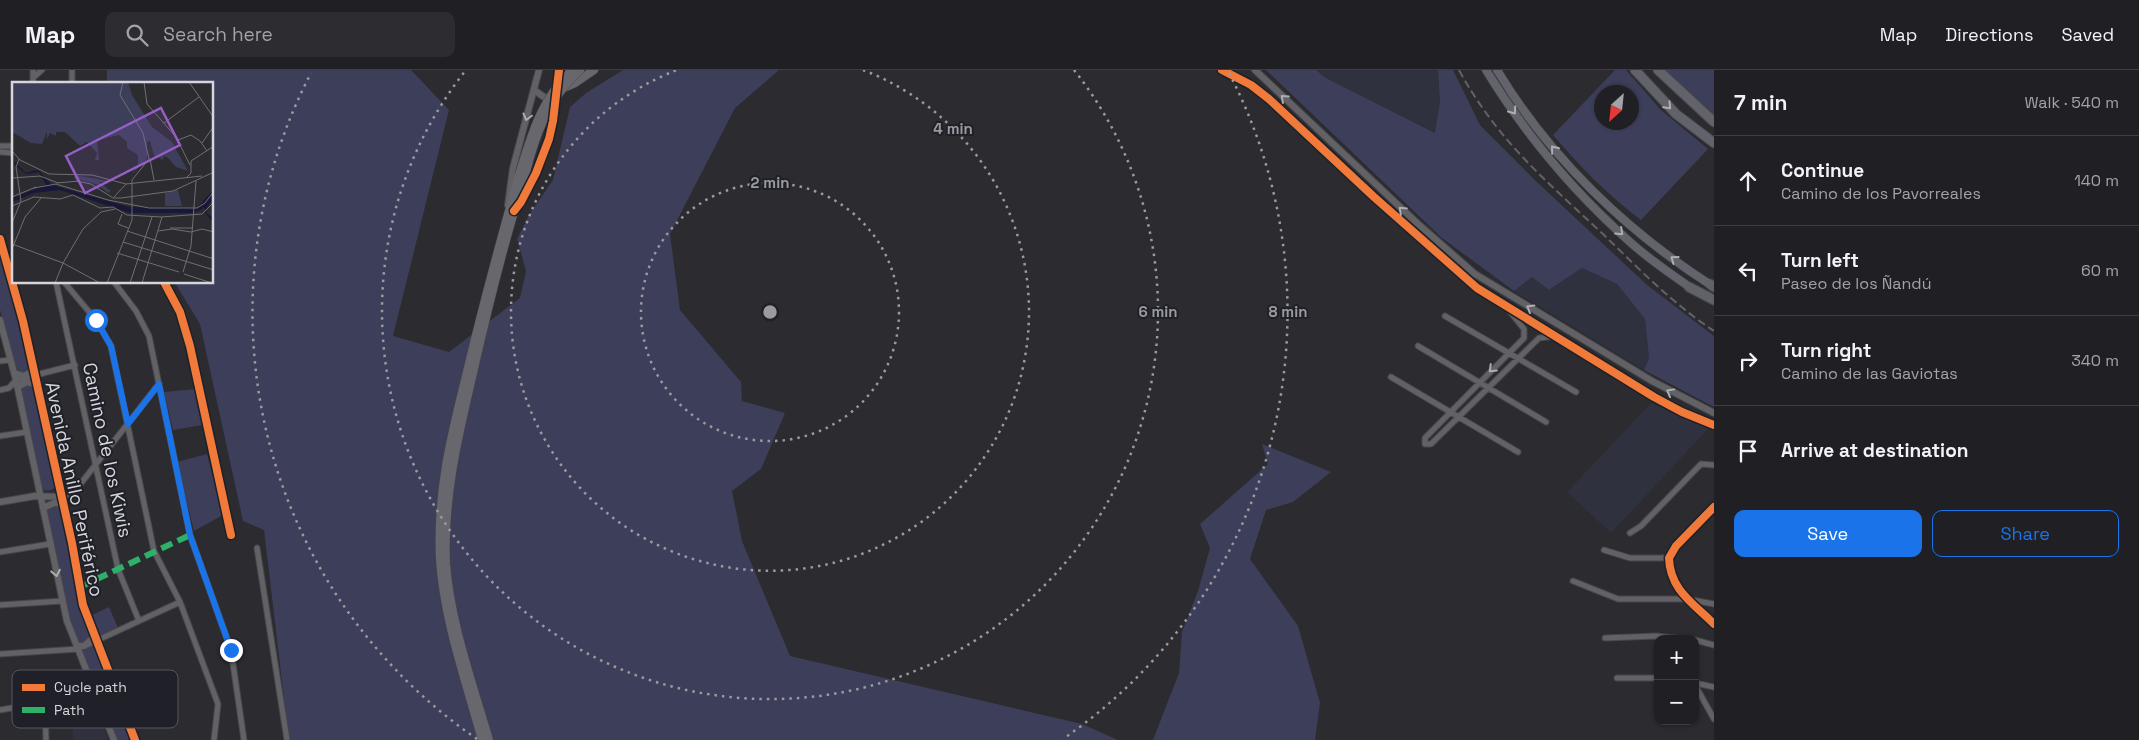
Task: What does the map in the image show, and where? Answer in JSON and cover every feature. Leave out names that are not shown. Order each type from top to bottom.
[{"type":"highway","points":[[1635,70],[1676,114],[1714,143]]},
{"type":"highway","points":[[1658,70],[1714,122]]},
{"type":"highway","points":[[1689,287],[1714,300]]},
{"type":"main road","points":[[522,175],[530,136],[539,114],[553,91],[572,70]]},
{"type":"main road","points":[[482,740],[448,619],[441,567],[440,510],[443,472],[510,213],[534,138],[560,92],[580,70]]},
{"type":"main road","points":[[556,93],[594,70]]},
{"type":"main road","points":[[1486,70],[1526,129],[1591,205],[1630,242],[1714,305]]},
{"type":"main road","points":[[1497,70],[1517,101],[1575,173],[1637,231],[1713,286]]},
{"type":"main road","points":[[488,740],[453,611],[446,564],[446,521],[455,447],[510,213]]},
{"type":"street","points":[[33,70],[33,81]]},
{"type":"street","points":[[33,81],[42,70]]},
{"type":"street","points":[[510,213],[513,168],[539,70]]},
{"type":"street","points":[[510,213],[521,202],[541,161],[553,121],[559,70]]},
{"type":"street","points":[[1222,70],[1261,92],[1458,273],[1506,306],[1654,397],[1682,412],[1714,425]]},
{"type":"street","points":[[1254,70],[1416,224],[1474,274],[1652,382],[1714,413]]},
{"type":"street","points":[[534,90],[544,98],[549,98],[556,93]]},
{"type":"street","name":"Avenida Anillo Periférico","points":[[0,239],[12,280]]},
{"type":"street","name":"Avenida Anillo Periférico","points":[[13,284],[22,314],[60,488],[83,605],[108,670]]},
{"type":"street","name":"Camino de los Kiwis","points":[[56,284],[118,569],[139,621]]},
{"type":"street","points":[[66,284],[106,336],[128,424],[154,551],[180,602],[218,704],[214,740]]},
{"type":"street","points":[[116,284],[147,329],[190,535],[231,650],[244,740]]},
{"type":"street","points":[[165,284],[180,312],[189,340],[232,535]]},
{"type":"street","points":[[1506,306],[1525,332],[1524,338],[1424,438],[1425,444],[1431,444],[1518,358],[1542,337],[1556,336]]},
{"type":"street","points":[[1446,316],[1576,392]]},
{"type":"street","name":"Avenida Anillo Periférico","points":[[0,324],[17,384],[62,601],[67,621],[86,670]]},
{"type":"street","points":[[1418,346],[1546,422]]},
{"type":"street","points":[[0,361],[10,360]]},
{"type":"street","points":[[14,373],[26,375],[75,364]]},
{"type":"street","points":[[0,390],[17,384],[34,373]]},
{"type":"street","points":[[1391,377],[1518,452]]},
{"type":"street","points":[[17,384],[27,382],[36,384]]},
{"type":"street","points":[[43,508],[62,500],[72,493],[159,384]]},
{"type":"street","points":[[0,436],[27,432]]},
{"type":"street","points":[[1630,533],[1641,526],[1701,464],[1714,465]]},
{"type":"street","points":[[0,502],[40,494],[50,494],[60,488]]},
{"type":"street","points":[[40,494],[62,500]]},
{"type":"street","points":[[1714,507],[1676,546],[1669,558],[1675,585],[1714,624]]},
{"type":"street","points":[[0,552],[50,544]]},
{"type":"street","points":[[257,548],[287,740]]},
{"type":"street","points":[[1604,550],[1630,558],[1669,558]]},
{"type":"street","points":[[1573,581],[1618,599],[1687,599],[1714,604]]},
{"type":"street","points":[[0,605],[62,601]]},
{"type":"street","points":[[0,654],[78,650],[180,602]]},
{"type":"street","points":[[1605,638],[1654,636]]},
{"type":"street","points":[[1699,641],[1714,645]]},
{"type":"street","points":[[1617,678],[1654,678]]},
{"type":"street","points":[[1699,685],[1714,687]]},
{"type":"street","points":[[1699,692],[1714,720]]},
{"type":"street","name":"Avenida Anillo Periférico","points":[[109,728],[114,740]]},
{"type":"street","name":"Avenida Anillo Periférico","points":[[131,728],[136,740]]},
{"type":"shaded area","points":[[107,70],[411,70],[449,110],[393,336],[449,352],[520,298],[526,271],[517,239],[529,215],[553,180],[570,107],[586,93],[623,70],[779,70],[735,108],[670,234],[680,310],[741,382],[742,401],[785,413],[761,469],[732,491],[742,541],[790,656],[1082,724],[1118,740],[289,740],[264,530],[243,521],[200,324],[176,284],[214,284],[214,82],[107,82]]},
{"type":"shaded area","points":[[1266,70],[1316,70],[1326,78],[1435,133],[1440,102],[1438,70],[1453,70],[1480,125],[1538,183],[1647,285],[1714,336],[1714,407],[1644,370],[1649,358],[1645,319],[1617,284],[1582,268],[1549,290],[1532,277],[1514,291],[1442,238]]},
{"type":"shaded area","points":[[1316,70],[1438,70],[1440,102],[1436,133],[1326,78]]},
{"type":"shaded area","points":[[1615,70],[1626,70],[1661,110],[1708,149],[1641,220],[1617,201],[1553,135],[1594,92],[1594,130],[1639,130],[1639,85],[1601,85]]},
{"type":"shaded area","points":[[1658,70],[1714,70],[1714,121]]},
{"type":"shaded area","points":[[0,249],[16,302],[31,366],[23,372],[16,369],[0,310]]},
{"type":"shaded area","points":[[1582,268],[1617,284],[1645,319],[1649,358],[1644,370],[1514,291],[1532,277],[1550,290]]},
{"type":"shaded area","points":[[27,385],[35,387],[57,484],[50,490],[42,488],[21,387]]},
{"type":"shaded area","points":[[197,389],[202,425],[173,430],[164,392]]},
{"type":"shaded area","points":[[1651,403],[1708,429],[1611,533],[1567,492]]},
{"type":"shaded area","points":[[1262,444],[1331,472],[1293,502],[1266,510],[1250,559],[1298,626],[1320,703],[1315,740],[1153,740],[1179,673],[1182,632],[1198,591],[1210,548],[1200,524],[1268,464]]},
{"type":"shaded area","points":[[207,454],[223,515],[194,531],[177,462]]},
{"type":"shaded area","points":[[51,506],[61,506],[77,581],[108,670],[89,670],[69,620],[47,510]]},
{"type":"shaded area","points":[[109,607],[118,628],[99,636],[90,616]]},
{"type":"shaded area","points":[[72,728],[104,728],[108,740],[73,740]]},
{"type":"shaded area","points":[[112,728],[129,728],[133,740],[117,740]]},
{"type":"railway","points":[[1459,70],[1474,95],[1506,139],[1542,177],[1656,285],[1714,331]]},
{"type":"marked path","points":[[80,587],[190,535]]},
{"type":"cycle path","points":[[514,211],[521,202],[536,173],[549,139],[559,70]]},
{"type":"cycle path","points":[[1222,70],[1251,85],[1269,99],[1374,197],[1477,288],[1654,397],[1682,412],[1714,425]]},
{"type":"cycle path","points":[[0,239],[12,282]]},
{"type":"cycle path","points":[[13,284],[23,321],[72,543],[83,605],[108,670]]},
{"type":"cycle path","points":[[165,284],[180,312],[190,346],[231,535]]},
{"type":"cycle path","points":[[1714,507],[1676,546],[1669,558],[1670,569],[1678,587],[1714,624]]},
{"type":"cycle path","points":[[130,728],[135,740]]},
{"type":"route","points":[[96,320],[111,346],[128,424],[159,384],[190,535],[231,650]]}]
